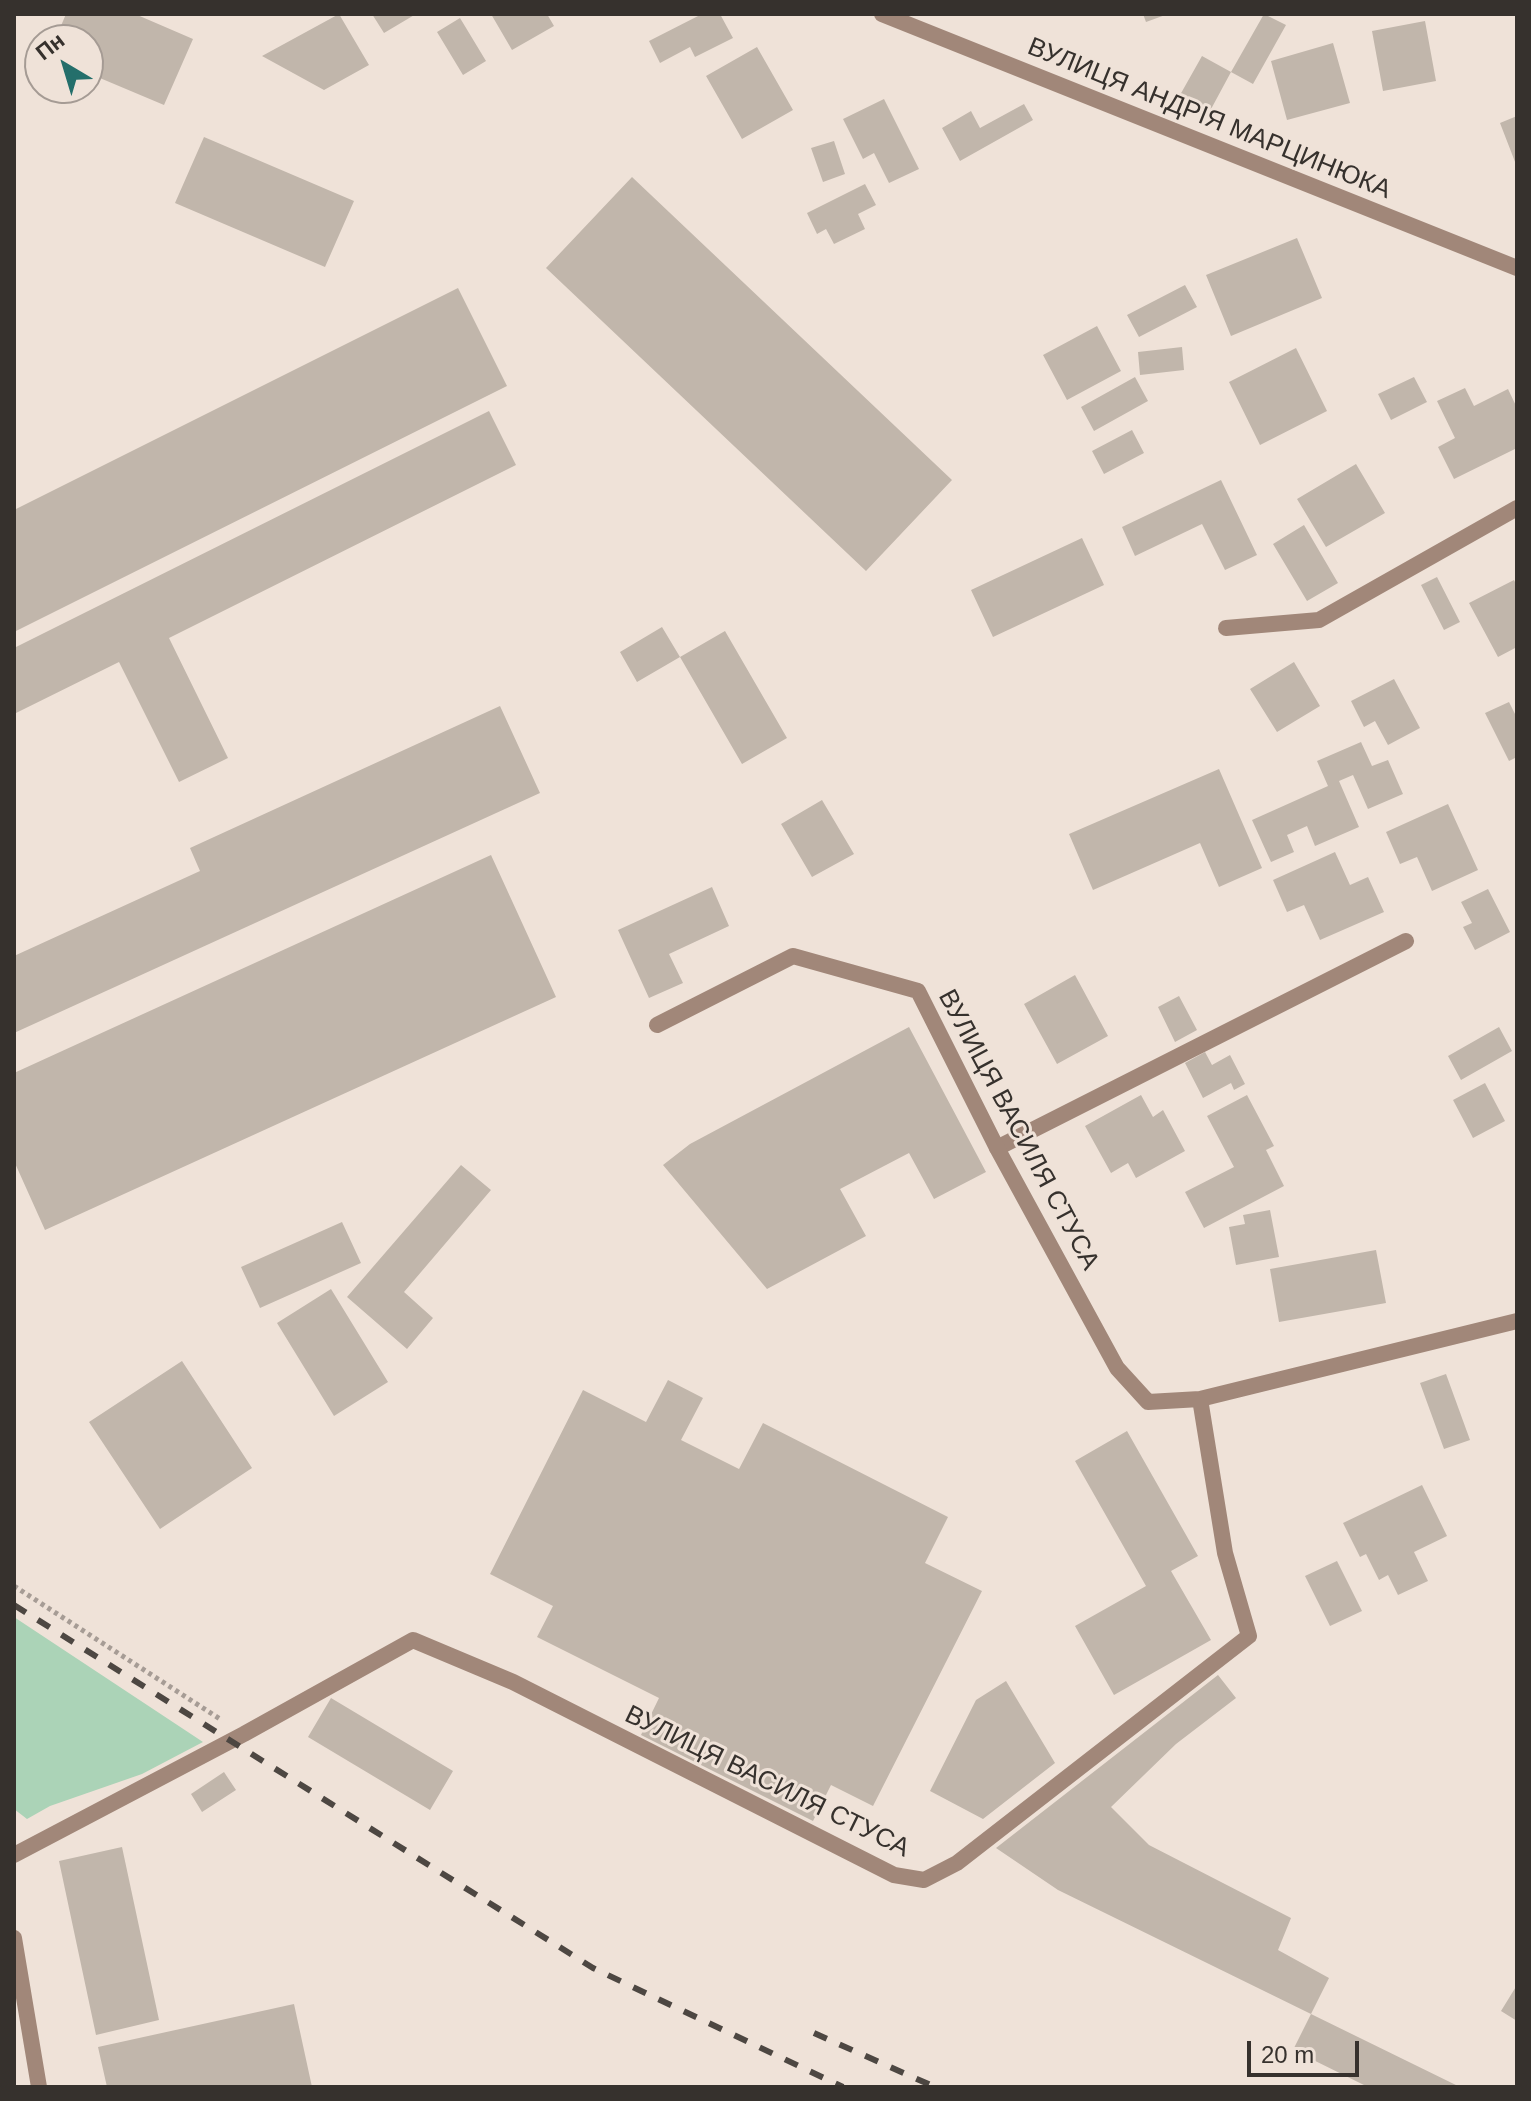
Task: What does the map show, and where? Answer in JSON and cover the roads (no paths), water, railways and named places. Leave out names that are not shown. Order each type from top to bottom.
[{"type":"street","name":"ВУЛИЦЯ АНДРІЯ МАРЦИНЮКА","points":[[882,14],[1517,268]]},
{"type":"street","points":[[1226,628],[1319,620],[1517,508]]},
{"type":"street","points":[[997,1148],[1406,941]]},
{"type":"street","name":"ВУЛИЦЯ ВАСИЛЯ СТУСА","points":[[657,1025],[793,956],[918,991],[997,1148],[1117,1368],[1148,1402],[1200,1399],[1517,1321]]},
{"type":"street","name":"ВУЛИЦЯ ВАСИЛЯ СТУСА","points":[[14,1855],[244,1734],[413,1640],[513,1682],[894,1875],[924,1880],[957,1863],[1249,1636],[1225,1553],[1200,1399]]},
{"type":"street","points":[[14,1943],[39,2087]]},
{"type":"railway","points":[[14,1605],[593,1968],[843,2087]]},
{"type":"railway","points":[[814,2033],[935,2087]]}]
